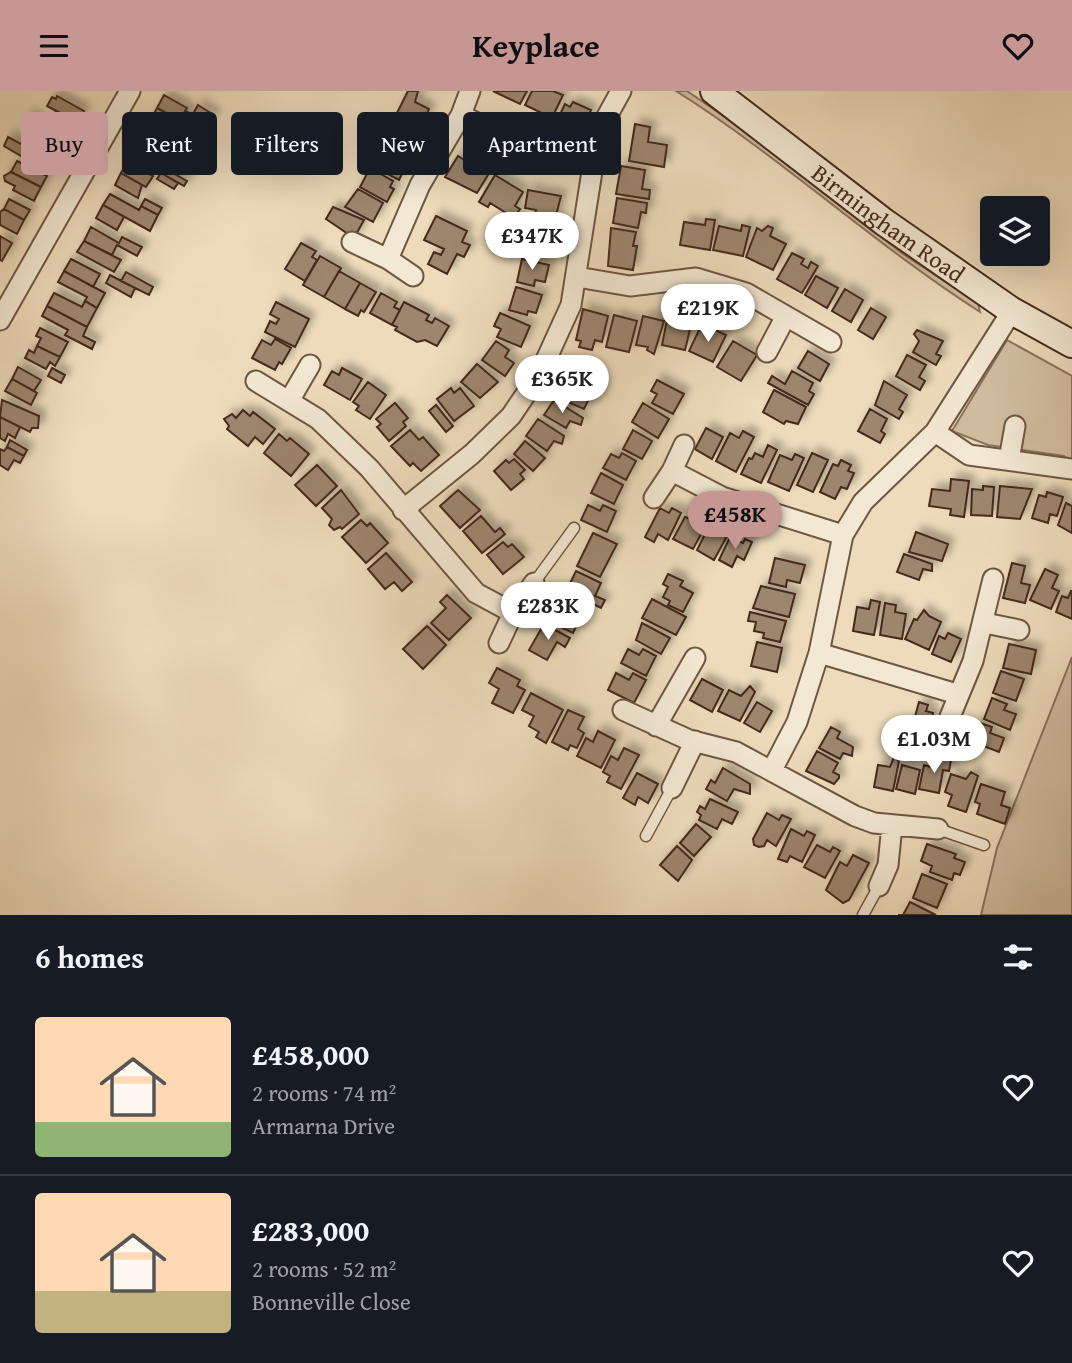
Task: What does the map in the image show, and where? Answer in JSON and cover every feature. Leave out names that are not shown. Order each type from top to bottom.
[{"type":"main road","name":"Birmingham Road","points":[[714,91],[884,222],[1012,311],[1072,344]]},
{"type":"street","points":[[0,319],[130,91]]},
{"type":"street","points":[[388,259],[421,185],[461,115],[470,91]]},
{"type":"street","points":[[610,112],[621,91]]},
{"type":"street","points":[[403,510],[472,454],[511,416],[540,373],[571,305],[591,175]]},
{"type":"street","points":[[352,241],[388,259],[412,276]]},
{"type":"street","points":[[577,277],[631,286],[696,278],[746,293],[831,342]]},
{"type":"street","points":[[772,770],[797,722],[819,653],[843,535],[863,502],[935,432],[1012,311]]},
{"type":"street","points":[[767,352],[786,316]]},
{"type":"street","points":[[289,401],[310,365]]},
{"type":"street","points":[[256,381],[327,427],[369,468],[476,593],[513,613]]},
{"type":"street","points":[[1009,460],[1015,426]]},
{"type":"street","points":[[935,432],[969,455],[1072,469]]},
{"type":"street","points":[[654,498],[672,471],[684,445]]},
{"type":"street","points":[[672,471],[722,497],[843,535]]},
{"type":"street","points":[[947,724],[957,694],[973,661],[985,623],[993,579]]},
{"type":"street","points":[[499,643],[513,613],[534,583]]},
{"type":"street","points":[[985,623],[1019,630]]},
{"type":"street","points":[[819,653],[957,694]]},
{"type":"street","points":[[656,726],[695,658]]},
{"type":"street","points":[[623,710],[695,741],[736,752],[855,816],[892,825],[938,829]]},
{"type":"street","points":[[672,788],[695,741]]},
{"type":"street","points":[[879,886],[888,865],[892,825]]},
{"type":"lane","points":[[534,583],[574,528]]},
{"type":"lane","points":[[646,836],[672,788]]},
{"type":"lane","points":[[938,829],[984,845]]},
{"type":"lane","points":[[863,915],[879,886]]},
{"type":"shaded area","points":[[676,91],[687,91],[741,128],[903,254],[978,303],[980,312],[903,258],[753,144]]},
{"type":"shaded area","points":[[1007,340],[1072,376],[1072,461],[1064,456],[988,445],[952,431]]},
{"type":"shaded area","points":[[1072,657],[1072,915],[981,915],[997,848]]},
{"type":"building","points":[[408,91],[418,91],[415,102],[429,109],[428,112],[398,112]]},
{"type":"building","points":[[493,91],[527,91],[520,104]]},
{"type":"building","points":[[532,91],[553,91],[563,95],[555,112],[540,112],[525,105]]},
{"type":"building","points":[[164,95],[187,108],[185,111],[187,112],[164,112],[157,108]]},
{"type":"building","points":[[57,96],[84,111],[58,112],[47,106],[52,97],[56,99]]},
{"type":"building","points":[[573,102],[591,110],[561,112],[565,104],[570,107]]},
{"type":"building","points":[[198,105],[209,112],[194,112]]},
{"type":"building","points":[[635,124],[650,127],[648,142],[667,145],[664,167],[629,161]]},
{"type":"building","points":[[8,137],[21,144],[21,156],[4,146]]},
{"type":"building","points":[[458,156],[463,159],[463,175],[488,175],[477,193],[445,177],[449,175]]},
{"type":"building","points":[[17,161],[21,163],[21,175],[47,176],[41,187],[11,172]]},
{"type":"building","points":[[621,166],[645,170],[642,189],[650,190],[649,199],[616,194]]},
{"type":"building","points":[[11,172],[41,187],[34,201],[13,190],[15,186],[5,181],[4,176]]},
{"type":"building","points":[[121,173],[142,185],[138,198],[115,185]]},
{"type":"building","points":[[125,175],[153,176],[146,187]]},
{"type":"building","points":[[160,175],[164,175],[178,183],[174,189],[157,179]]},
{"type":"building","points":[[165,175],[176,175],[187,181],[184,186]]},
{"type":"building","points":[[366,175],[382,175],[393,181],[390,187],[394,189],[387,202],[360,187]]},
{"type":"building","points":[[495,175],[523,192],[515,206],[520,209],[511,221],[505,220],[506,213],[490,203],[488,207],[479,202]]},
{"type":"building","points":[[358,189],[383,203],[373,222],[345,207]]},
{"type":"building","points":[[528,190],[561,196],[551,235],[543,231],[545,223],[534,221],[536,210],[525,208]]},
{"type":"building","points":[[110,194],[139,210],[141,206],[158,215],[150,231],[103,205]]},
{"type":"building","points":[[617,198],[647,203],[646,213],[641,212],[638,228],[613,223]]},
{"type":"building","points":[[9,199],[30,210],[24,220],[4,209]]},
{"type":"building","points":[[145,199],[162,208],[158,215],[141,206]]},
{"type":"building","points":[[103,205],[124,217],[117,230],[96,218]]},
{"type":"building","points":[[333,207],[364,220],[354,238],[326,219]]},
{"type":"building","points":[[4,209],[24,220],[17,234],[0,225],[0,212]]},
{"type":"building","points":[[436,216],[467,231],[462,242],[470,245],[464,257],[457,254],[447,274],[428,264],[434,252],[441,255],[444,249],[424,240]]},
{"type":"building","points":[[706,219],[715,220],[710,250],[680,245],[684,222],[705,225]]},
{"type":"building","points":[[742,225],[750,227],[743,256],[713,250],[719,226],[741,231]]},
{"type":"building","points":[[768,226],[773,228],[770,236],[786,244],[773,270],[746,257],[757,228],[762,231]]},
{"type":"building","points":[[91,227],[119,243],[122,237],[142,247],[137,256],[117,245],[112,255],[84,241]]},
{"type":"building","points":[[611,228],[636,232],[633,270],[608,266]]},
{"type":"building","points":[[0,236],[12,243],[2,261],[0,260]]},
{"type":"building","points":[[84,241],[121,260],[114,272],[77,252]]},
{"type":"building","points":[[301,243],[316,251],[312,257],[317,260],[305,281],[285,269]]},
{"type":"building","points":[[792,253],[804,259],[801,264],[808,268],[811,262],[818,266],[802,293],[777,279]]},
{"type":"building","points":[[320,256],[341,268],[324,297],[303,285]]},
{"type":"building","points":[[71,259],[100,274],[93,287],[64,271]]},
{"type":"building","points":[[522,259],[549,265],[545,282],[535,280],[534,286],[517,282]]},
{"type":"building","points":[[64,271],[105,293],[97,308],[85,301],[87,297],[58,282]]},
{"type":"building","points":[[339,271],[360,283],[345,309],[324,297]]},
{"type":"building","points":[[126,272],[153,287],[149,295],[121,281]]},
{"type":"building","points":[[110,275],[135,288],[131,297],[106,283]]},
{"type":"building","points":[[816,276],[838,288],[827,308],[805,295]]},
{"type":"building","points":[[360,283],[376,292],[364,312],[361,310],[358,316],[345,309]]},
{"type":"building","points":[[516,287],[542,295],[536,313],[528,311],[527,315],[509,310]]},
{"type":"building","points":[[845,289],[863,300],[851,322],[832,311]]},
{"type":"building","points":[[54,293],[82,307],[85,301],[97,308],[87,327],[47,306]]},
{"type":"building","points":[[381,293],[397,302],[394,307],[400,310],[392,325],[370,313]]},
{"type":"building","points":[[276,302],[309,319],[295,347],[265,332],[270,321],[276,324],[279,319],[270,314]]},
{"type":"building","points":[[404,302],[429,315],[426,320],[432,323],[435,318],[449,326],[437,346],[425,340],[417,342],[395,330],[397,327],[392,325]]},
{"type":"building","points":[[47,306],[87,327],[83,336],[95,342],[92,349],[65,335],[68,330],[42,316]]},
{"type":"building","points":[[871,308],[886,317],[873,339],[858,330]]},
{"type":"building","points":[[583,309],[608,316],[602,342],[595,340],[592,350],[579,347],[581,341],[576,340]]},
{"type":"building","points":[[500,313],[530,326],[521,347],[497,337],[501,329],[494,326]]},
{"type":"building","points":[[614,315],[637,321],[629,352],[606,347]]},
{"type":"building","points":[[643,316],[664,321],[654,354],[647,350],[648,347],[636,345]]},
{"type":"building","points":[[667,320],[691,325],[685,350],[662,345]]},
{"type":"building","points":[[40,328],[68,342],[60,357],[37,346],[41,338],[36,336]]},
{"type":"building","points":[[700,328],[711,333],[713,329],[726,335],[713,362],[689,351]]},
{"type":"building","points":[[917,330],[943,341],[936,354],[941,356],[936,365],[913,352],[919,341],[914,334]]},
{"type":"building","points":[[275,339],[291,348],[282,364],[279,362],[275,370],[252,358],[262,340],[271,345]]},
{"type":"building","points":[[496,341],[509,350],[505,357],[514,363],[505,376],[482,360]]},
{"type":"building","points":[[733,341],[757,355],[741,381],[717,367]]},
{"type":"building","points":[[37,346],[60,357],[55,366],[50,362],[46,369],[25,358],[29,350],[34,353]]},
{"type":"building","points":[[808,351],[829,364],[820,381],[798,368]]},
{"type":"building","points":[[907,355],[926,365],[919,377],[925,381],[920,390],[896,376]]},
{"type":"building","points":[[477,364],[498,382],[480,398],[461,382]]},
{"type":"building","points":[[18,367],[41,380],[34,391],[12,379]]},
{"type":"building","points":[[52,368],[65,375],[61,383],[48,376]]},
{"type":"building","points":[[342,368],[362,379],[350,400],[324,385],[332,371],[339,375]]},
{"type":"building","points":[[792,371],[813,383],[809,391],[814,394],[808,405],[768,383],[772,376],[785,384]]},
{"type":"building","points":[[572,376],[595,386],[584,409],[561,399]]},
{"type":"building","points":[[12,379],[37,393],[31,405],[5,391]]},
{"type":"building","points":[[657,380],[684,394],[673,414],[652,403],[657,394],[651,391]]},
{"type":"building","points":[[884,381],[907,395],[899,409],[903,412],[899,419],[875,405]]},
{"type":"building","points":[[368,382],[386,395],[370,419],[356,410],[359,406],[353,402]]},
{"type":"building","points":[[451,388],[454,393],[460,388],[474,406],[454,421],[437,399]]},
{"type":"building","points":[[774,390],[806,407],[798,424],[786,421],[784,424],[763,412]]},
{"type":"building","points":[[2,400],[39,416],[38,428],[32,428],[30,432],[0,417]]},
{"type":"building","points":[[554,400],[583,418],[581,425],[570,421],[566,428],[544,415]]},
{"type":"building","points":[[395,403],[408,418],[403,422],[406,426],[389,441],[377,427],[381,424],[376,419]]},
{"type":"building","points":[[643,403],[669,419],[658,438],[632,422]]},
{"type":"building","points":[[436,405],[453,426],[446,432],[429,411]]},
{"type":"building","points":[[870,409],[887,419],[881,431],[885,434],[880,443],[858,431]]},
{"type":"building","points":[[243,410],[250,416],[253,412],[275,429],[263,444],[255,437],[248,446],[227,429],[229,426],[224,419],[232,414],[236,418]]},
{"type":"building","points":[[0,417],[20,427],[15,438],[8,434],[5,441],[0,438]]},
{"type":"building","points":[[538,419],[564,436],[562,444],[554,441],[547,451],[526,436]]},
{"type":"building","points":[[706,428],[723,437],[712,459],[695,449]]},
{"type":"building","points":[[410,430],[419,440],[423,437],[439,455],[421,471],[413,463],[410,466],[391,446]]},
{"type":"building","points":[[633,430],[652,441],[642,459],[623,449]]},
{"type":"building","points":[[743,431],[754,437],[736,472],[716,461],[730,433],[739,438]]},
{"type":"building","points":[[279,434],[287,441],[290,438],[309,454],[291,476],[264,453]]},
{"type":"building","points":[[10,440],[27,450],[24,456],[7,447]]},
{"type":"building","points":[[525,441],[545,458],[533,471],[514,454]]},
{"type":"building","points":[[768,445],[777,450],[761,483],[741,474],[749,458],[752,459],[755,453],[763,457]]},
{"type":"building","points":[[7,447],[24,456],[20,463],[14,460],[8,470],[0,465],[0,449],[4,451]]},
{"type":"building","points":[[622,453],[636,461],[626,480],[603,468],[611,454],[619,458]]},
{"type":"building","points":[[812,453],[828,460],[813,492],[797,485]]},
{"type":"building","points":[[795,454],[804,458],[789,491],[768,482],[780,455],[792,460]]},
{"type":"building","points":[[514,459],[525,470],[520,474],[524,479],[511,490],[494,471],[506,460],[509,463]]},
{"type":"building","points":[[841,460],[851,465],[848,471],[854,473],[847,489],[841,487],[835,499],[820,492],[833,464],[838,466]]},
{"type":"building","points":[[317,465],[337,486],[316,506],[295,485]]},
{"type":"building","points":[[601,473],[623,485],[614,504],[591,493]]},
{"type":"building","points":[[951,479],[969,481],[964,517],[950,515],[951,509],[929,506],[932,489],[950,491]]},
{"type":"building","points":[[983,486],[994,487],[992,516],[971,515],[972,489],[983,490]]},
{"type":"building","points":[[1000,486],[1032,489],[1020,519],[997,517]]},
{"type":"building","points":[[341,490],[359,514],[342,529],[340,527],[334,530],[329,525],[332,519],[322,508]]},
{"type":"building","points":[[458,490],[480,510],[460,528],[440,506]]},
{"type":"building","points":[[1047,492],[1063,497],[1057,516],[1050,514],[1048,523],[1032,518],[1039,495],[1046,497]]},
{"type":"building","points":[[1066,503],[1072,506],[1072,533],[1058,525]]},
{"type":"building","points":[[588,505],[600,511],[603,505],[616,511],[607,532],[581,520]]},
{"type":"building","points":[[660,508],[669,513],[672,508],[681,513],[668,540],[658,534],[654,542],[645,537]]},
{"type":"building","points":[[481,516],[495,532],[500,528],[505,534],[482,553],[463,531]]},
{"type":"building","points":[[685,517],[706,525],[693,549],[673,539]]},
{"type":"building","points":[[361,520],[367,526],[370,523],[388,543],[366,563],[342,537]]},
{"type":"building","points":[[709,526],[727,536],[714,560],[697,550]]},
{"type":"building","points":[[916,532],[948,544],[942,561],[909,552]]},
{"type":"building","points":[[593,533],[617,544],[600,577],[577,566]]},
{"type":"building","points":[[730,537],[743,543],[745,539],[752,542],[744,560],[737,556],[732,567],[719,560]]},
{"type":"building","points":[[503,542],[508,547],[512,544],[524,557],[503,574],[487,555]]},
{"type":"building","points":[[386,553],[412,582],[402,591],[394,582],[385,589],[368,569]]},
{"type":"building","points":[[904,554],[932,564],[932,571],[923,569],[919,580],[897,572]]},
{"type":"building","points":[[775,558],[805,565],[800,583],[787,580],[786,587],[769,583]]},
{"type":"building","points":[[1012,563],[1025,566],[1021,583],[1030,585],[1025,603],[1003,598]]},
{"type":"building","points":[[1045,569],[1058,575],[1052,588],[1059,591],[1051,609],[1030,600]]},
{"type":"building","points":[[576,571],[601,583],[595,596],[605,600],[601,608],[591,603],[589,608],[564,596]]},
{"type":"building","points":[[668,574],[683,581],[680,586],[693,593],[683,612],[668,605],[670,601],[663,597],[668,587],[663,584]]},
{"type":"building","points":[[761,586],[795,594],[789,617],[753,608]]},
{"type":"building","points":[[1071,591],[1072,619],[1056,612],[1062,596],[1068,598]]},
{"type":"building","points":[[447,595],[471,618],[449,640],[431,623],[446,608],[440,602]]},
{"type":"building","points":[[557,596],[585,609],[573,633],[546,620]]},
{"type":"building","points":[[652,599],[686,617],[676,635],[642,618]]},
{"type":"building","points":[[871,600],[880,602],[874,635],[853,631],[857,607],[869,609]]},
{"type":"building","points":[[885,603],[896,605],[895,612],[906,614],[902,639],[880,635]]},
{"type":"building","points":[[924,610],[941,622],[929,650],[905,639],[914,619],[917,620]]},
{"type":"building","points":[[750,612],[786,621],[780,642],[763,638],[764,633],[754,631],[756,622],[748,621]]},
{"type":"building","points":[[642,623],[670,638],[661,654],[636,640]]},
{"type":"building","points":[[544,624],[570,638],[565,647],[557,642],[547,660],[529,650]]},
{"type":"building","points":[[427,626],[446,645],[423,669],[403,649]]},
{"type":"building","points":[[948,633],[961,639],[951,662],[932,654],[939,636],[945,639]]},
{"type":"building","points":[[757,642],[782,648],[777,672],[751,666]]},
{"type":"building","points":[[1009,644],[1036,650],[1031,674],[1003,668]]},
{"type":"building","points":[[628,649],[639,655],[643,649],[656,656],[646,676],[621,663]]},
{"type":"building","points":[[497,668],[520,680],[517,686],[525,690],[513,713],[492,703],[499,689],[489,683]]},
{"type":"building","points":[[1001,671],[1024,679],[1016,701],[993,693]]},
{"type":"building","points":[[616,673],[629,680],[633,673],[646,680],[634,703],[608,690]]},
{"type":"building","points":[[702,679],[723,690],[712,712],[690,700]]},
{"type":"building","points":[[750,686],[755,692],[740,721],[718,711],[729,690],[741,696]]},
{"type":"building","points":[[531,693],[563,710],[546,743],[536,737],[539,732],[529,726],[534,716],[522,710]]},
{"type":"building","points":[[992,698],[1007,704],[1004,710],[1016,714],[1010,730],[984,719]]},
{"type":"building","points":[[757,702],[772,711],[760,732],[744,723]]},
{"type":"building","points":[[919,702],[928,705],[926,711],[933,713],[930,725],[914,720]]},
{"type":"building","points":[[568,710],[584,717],[578,729],[584,733],[577,748],[570,745],[568,750],[552,742]]},
{"type":"building","points":[[977,722],[992,727],[990,733],[1004,738],[999,752],[970,741]]},
{"type":"building","points":[[831,727],[840,732],[837,738],[853,747],[852,756],[843,753],[840,759],[819,748]]},
{"type":"building","points":[[598,731],[615,740],[601,768],[577,756],[586,738],[593,742]]},
{"type":"building","points":[[624,748],[639,755],[621,789],[607,782],[610,776],[603,772],[611,756],[618,760]]},
{"type":"building","points":[[817,751],[838,763],[833,772],[839,775],[839,778],[834,784],[806,771]]},
{"type":"building","points":[[894,757],[899,761],[893,791],[874,787],[878,765],[890,767]]},
{"type":"building","points":[[937,757],[951,760],[949,771],[943,770],[939,793],[919,789],[924,765],[935,768]]},
{"type":"building","points":[[902,765],[920,770],[915,794],[896,789]]},
{"type":"building","points":[[723,768],[750,784],[750,794],[734,789],[727,801],[706,789],[711,780],[715,783]]},
{"type":"building","points":[[971,772],[978,776],[966,812],[948,806],[952,795],[945,792],[951,774],[966,779]]},
{"type":"building","points":[[637,773],[658,784],[648,803],[638,797],[635,805],[623,798]]},
{"type":"building","points":[[981,784],[1005,792],[1001,805],[1010,808],[1005,824],[977,814],[980,804],[975,802]]},
{"type":"building","points":[[710,799],[738,812],[732,824],[722,819],[717,829],[699,820],[701,815],[697,812],[700,806],[705,809]]},
{"type":"building","points":[[767,813],[779,820],[782,815],[791,819],[776,846],[767,840],[764,846],[759,847],[754,845],[753,839]]},
{"type":"building","points":[[696,824],[711,837],[694,856],[680,843]]},
{"type":"building","points":[[791,829],[804,836],[807,831],[815,835],[802,862],[790,856],[787,862],[778,859]]},
{"type":"building","points":[[927,844],[956,854],[954,858],[965,862],[960,875],[954,873],[952,880],[930,872],[932,866],[921,861]]},
{"type":"building","points":[[817,845],[830,852],[833,847],[840,851],[825,878],[804,867]]},
{"type":"building","points":[[677,846],[692,860],[678,881],[660,865]]},
{"type":"building","points":[[853,855],[869,863],[849,900],[843,903],[826,890],[840,862],[847,866]]},
{"type":"building","points":[[922,874],[947,884],[937,908],[913,898]]},
{"type":"building","points":[[910,902],[936,915],[903,915]]}]
